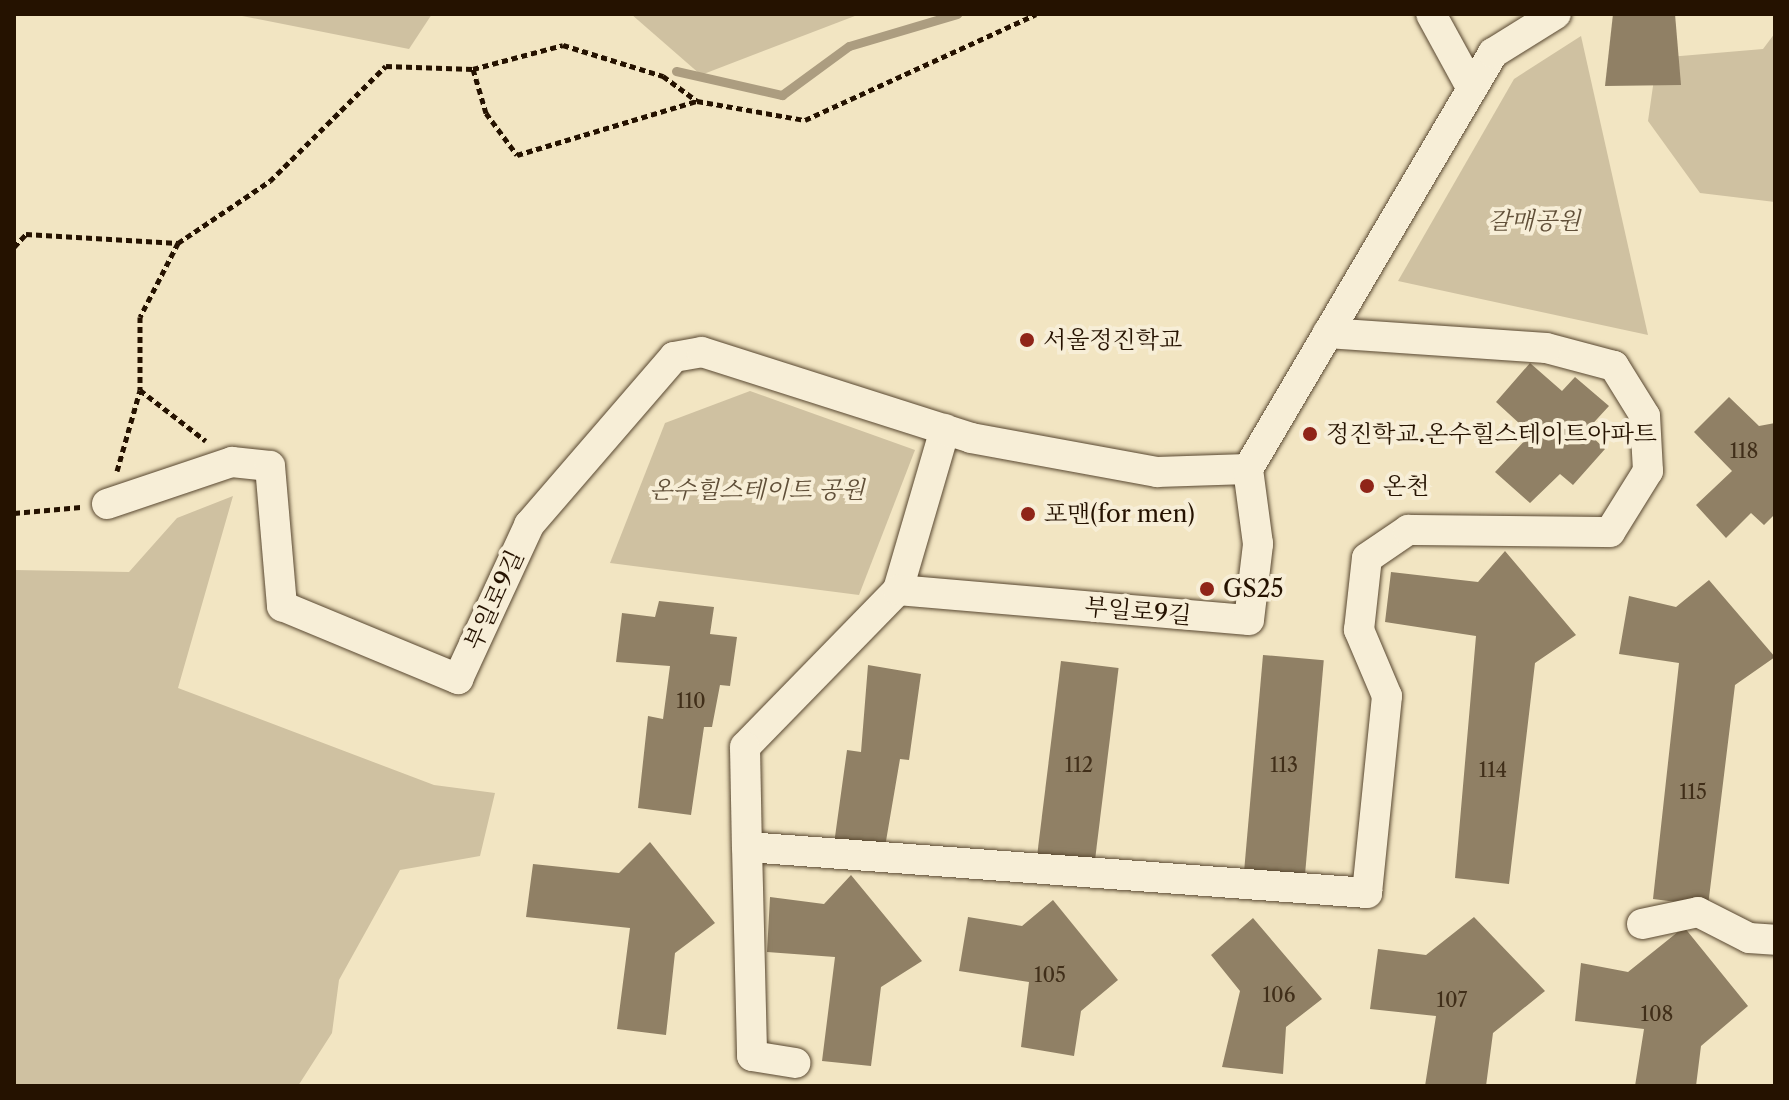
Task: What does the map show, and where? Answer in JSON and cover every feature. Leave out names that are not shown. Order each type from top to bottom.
[{"type":"street","points":[[1431,14],[1472,89]]},
{"type":"street","points":[[1248,469],[1493,53],[1556,14]]},
{"type":"street","points":[[747,847],[1367,893],[1387,696],[1359,630],[1367,558],[1408,530],[1610,532],[1648,471],[1645,416],[1614,366],[1600,362],[1546,348],[1328,333]]},
{"type":"street","name":"부일로9길","points":[[107,504],[232,462],[270,466],[282,606],[458,679],[529,525],[674,357],[702,352],[945,429],[1157,472],[1248,469],[1258,544],[1249,620],[898,590]]},
{"type":"street","points":[[795,1063],[752,1056],[745,1003],[745,747],[898,590],[945,429]]},
{"type":"street","points":[[1642,924],[1698,912],[1749,938],[1775,940]]},
{"type":"path","points":[[14,513],[107,504],[140,390],[140,317],[178,243],[270,181],[386,66],[473,69],[563,45],[663,76],[697,101],[805,120],[1036,14]]},
{"type":"path","points":[[473,69],[486,113],[517,155],[697,101]]},
{"type":"path","points":[[14,247],[26,234],[178,243]]},
{"type":"path","points":[[140,390],[232,462]]},
{"type":"green space","points":[[232,14],[432,14],[409,49]]},
{"type":"green space","points":[[631,14],[860,14],[701,75]]},
{"type":"green space","points":[[1775,33],[1775,202],[1700,193],[1648,121],[1657,58],[1763,49]]},
{"type":"green space","name":"갈매공원","points":[[1581,36],[1648,335],[1398,281],[1514,79]]},
{"type":"green space","name":"온수힐스테이트 공원","points":[[750,391],[915,450],[859,595],[610,563],[665,423]]},
{"type":"green space","points":[[233,496],[178,688],[434,785],[495,793],[480,856],[400,870],[339,980],[332,1033],[298,1086],[14,1086],[14,570],[129,572],[177,518]]},
{"type":"building","points":[[1613,14],[1675,14],[1681,85],[1605,86]]},
{"type":"building","points":[[1530,363],[1562,391],[1575,377],[1609,406],[1586,431],[1605,449],[1573,485],[1560,474],[1530,503],[1495,472],[1531,434],[1496,402]]},
{"type":"building","points":[[1729,397],[1759,426],[1775,423],[1775,514],[1764,525],[1751,513],[1726,538],[1696,505],[1732,471],[1694,432]]},
{"type":"building","points":[[1505,551],[1576,635],[1535,663],[1509,884],[1455,878],[1476,636],[1385,622],[1391,572],[1478,582]]},
{"type":"building","points":[[1709,580],[1775,657],[1735,685],[1708,906],[1653,899],[1679,663],[1619,654],[1629,596],[1676,607]]},
{"type":"building","points":[[659,601],[714,607],[710,634],[737,637],[730,686],[720,685],[712,727],[704,727],[691,815],[638,808],[648,716],[663,719],[670,666],[616,662],[622,613],[655,617]]},
{"type":"building","points":[[1263,655],[1324,660],[1305,875],[1244,870]]},
{"type":"building","points":[[1061,661],[1119,668],[1094,870],[1036,862]]},
{"type":"building","points":[[868,665],[921,674],[909,760],[900,759],[885,847],[834,844],[847,750],[861,752]]},
{"type":"building","points":[[650,842],[715,923],[675,953],[666,1035],[617,1029],[630,928],[526,917],[533,864],[619,873]]},
{"type":"building","points":[[851,875],[922,961],[881,987],[871,1066],[822,1061],[835,957],[767,952],[770,897],[824,904]]},
{"type":"building","points":[[1053,900],[1118,980],[1081,1011],[1074,1056],[1021,1047],[1029,982],[959,971],[968,917],[1022,926]]},
{"type":"building","points":[[1474,917],[1545,991],[1493,1033],[1486,1086],[1425,1086],[1436,1016],[1370,1009],[1378,949],[1426,955]]},
{"type":"building","points":[[1253,918],[1322,999],[1286,1027],[1283,1074],[1222,1067],[1240,991],[1211,955]]},
{"type":"building","points":[[1684,927],[1748,1006],[1701,1046],[1696,1086],[1635,1086],[1644,1029],[1575,1021],[1581,963],[1628,972]]},
{"type":"waterway","points":[[676,71],[782,95],[849,46],[957,14]]},
{"type":"place","name":"서울정진학교","points":[[1027,340]]},
{"type":"place","name":"정진학교.온수힐스테이트아파트","points":[[1310,434]]},
{"type":"place","name":"온천","points":[[1367,486]]},
{"type":"place","name":"포맨(for men)","points":[[1028,514]]},
{"type":"place","name":"GS25","points":[[1207,589]]}]
